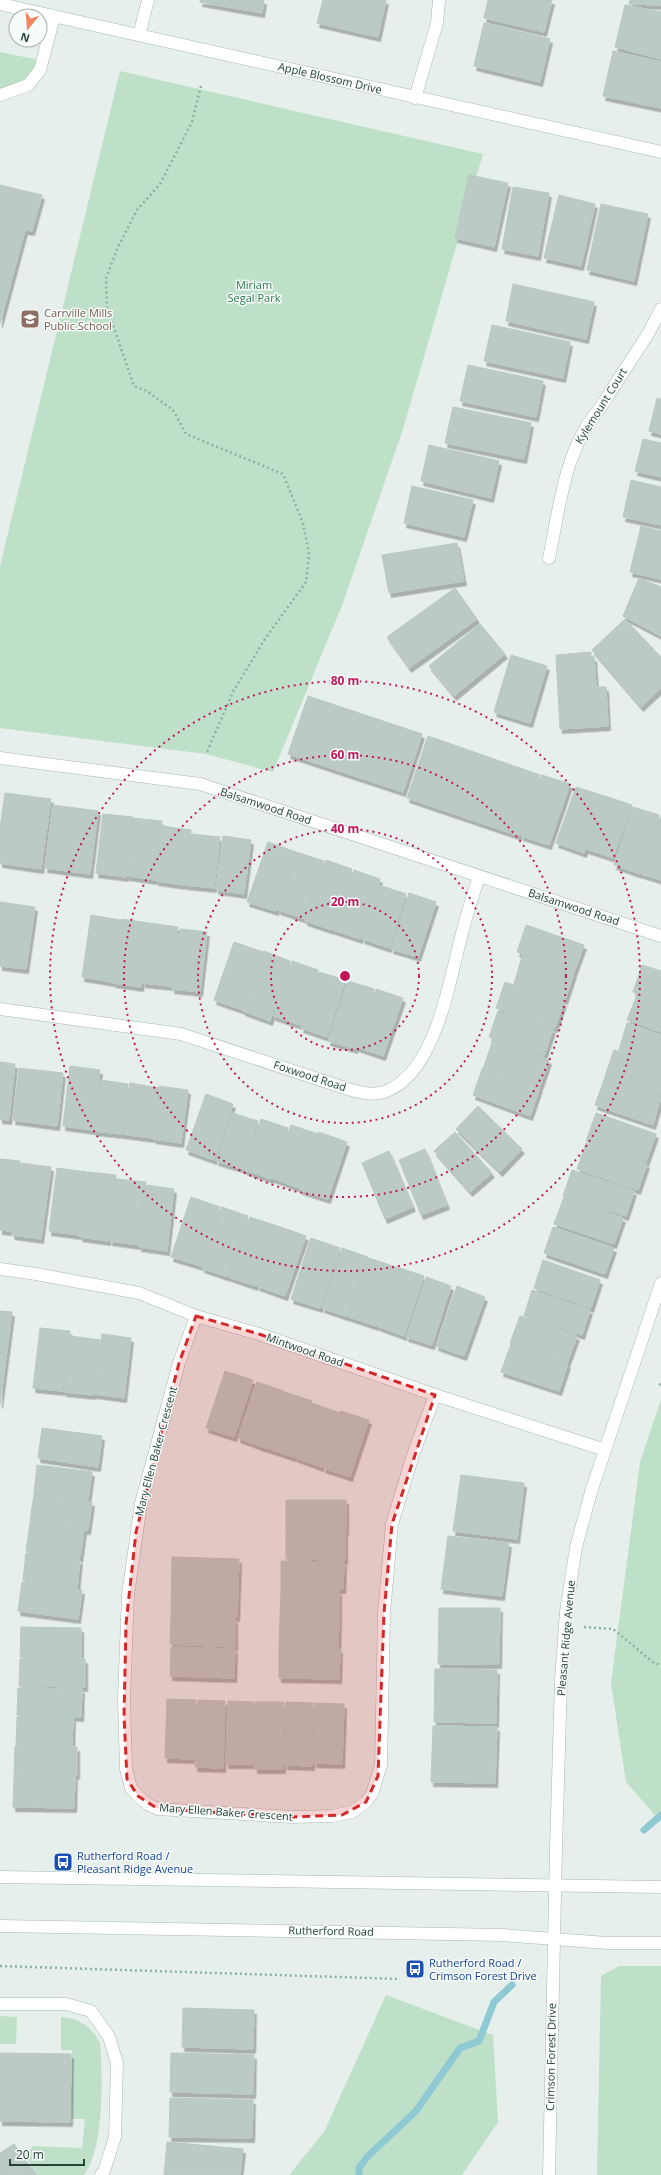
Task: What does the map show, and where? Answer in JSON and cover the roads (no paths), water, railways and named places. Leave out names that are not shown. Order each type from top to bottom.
[{"type":"street","points":[[139,35],[148,0]]},
{"type":"street","points":[[415,98],[437,24],[439,0]]},
{"type":"street","name":"Apple Blossom Drive","points":[[0,4],[661,152]]},
{"type":"street","points":[[0,95],[28,85],[40,70],[54,17]]},
{"type":"street","name":"Kylemount Court","points":[[549,558],[567,468],[577,442],[591,418],[600,408],[648,334],[661,309]]},
{"type":"street","name":"Balsamwood Road","points":[[0,758],[200,784],[661,936]]},
{"type":"street","name":"Foxwood Road","points":[[0,1009],[181,1034],[348,1089],[366,1093],[382,1093],[396,1086],[413,1071],[432,1036],[447,992],[479,876]]},
{"type":"street","name":"Mintwood Road","points":[[0,1269],[139,1293],[196,1316],[259,1334],[435,1395],[605,1450]]},
{"type":"street","name":"Pleasant Ridge Avenue","points":[[555,1938],[555,1886],[561,1680],[565,1627],[576,1547],[605,1450],[661,1283]]},
{"type":"street","name":"Mary Ellen Baker Crescent","points":[[196,1316],[179,1363],[141,1503],[128,1595],[124,1699],[126,1769],[131,1788],[147,1804],[158,1809],[294,1817],[332,1816],[352,1812],[366,1802],[372,1794],[377,1781],[381,1760],[384,1613],[392,1524],[413,1455],[435,1395]]},
{"type":"street","points":[[0,1877],[661,1887]]},
{"type":"street","name":"Rutherford Road","points":[[0,1926],[494,1935],[555,1938],[607,1943],[661,1943]]},
{"type":"street","name":"Crimson Forest Drive","points":[[549,2175],[555,1938]]},
{"type":"street","points":[[0,2004],[66,2004],[91,2011],[109,2037],[117,2063],[115,2137],[101,2175]]},
{"type":"waterway","points":[[644,1830],[661,1815]]},
{"type":"waterway","points":[[359,2175],[359,2168],[367,2157],[416,2111],[460,2048],[479,2041],[494,2002],[512,1985]]},
{"type":"place","name":"Carrville Mills Public School","points":[[30,319]]},
{"type":"place","name":"Rutherford Road / Pleasant Ridge Avenue","points":[[63,1862]]},
{"type":"place","name":"Rutherford Road / Crimson Forest Drive","points":[[415,1969]]},
{"type":"park label","name":"Miriam Segal Park","points":[[254,291]]}]
